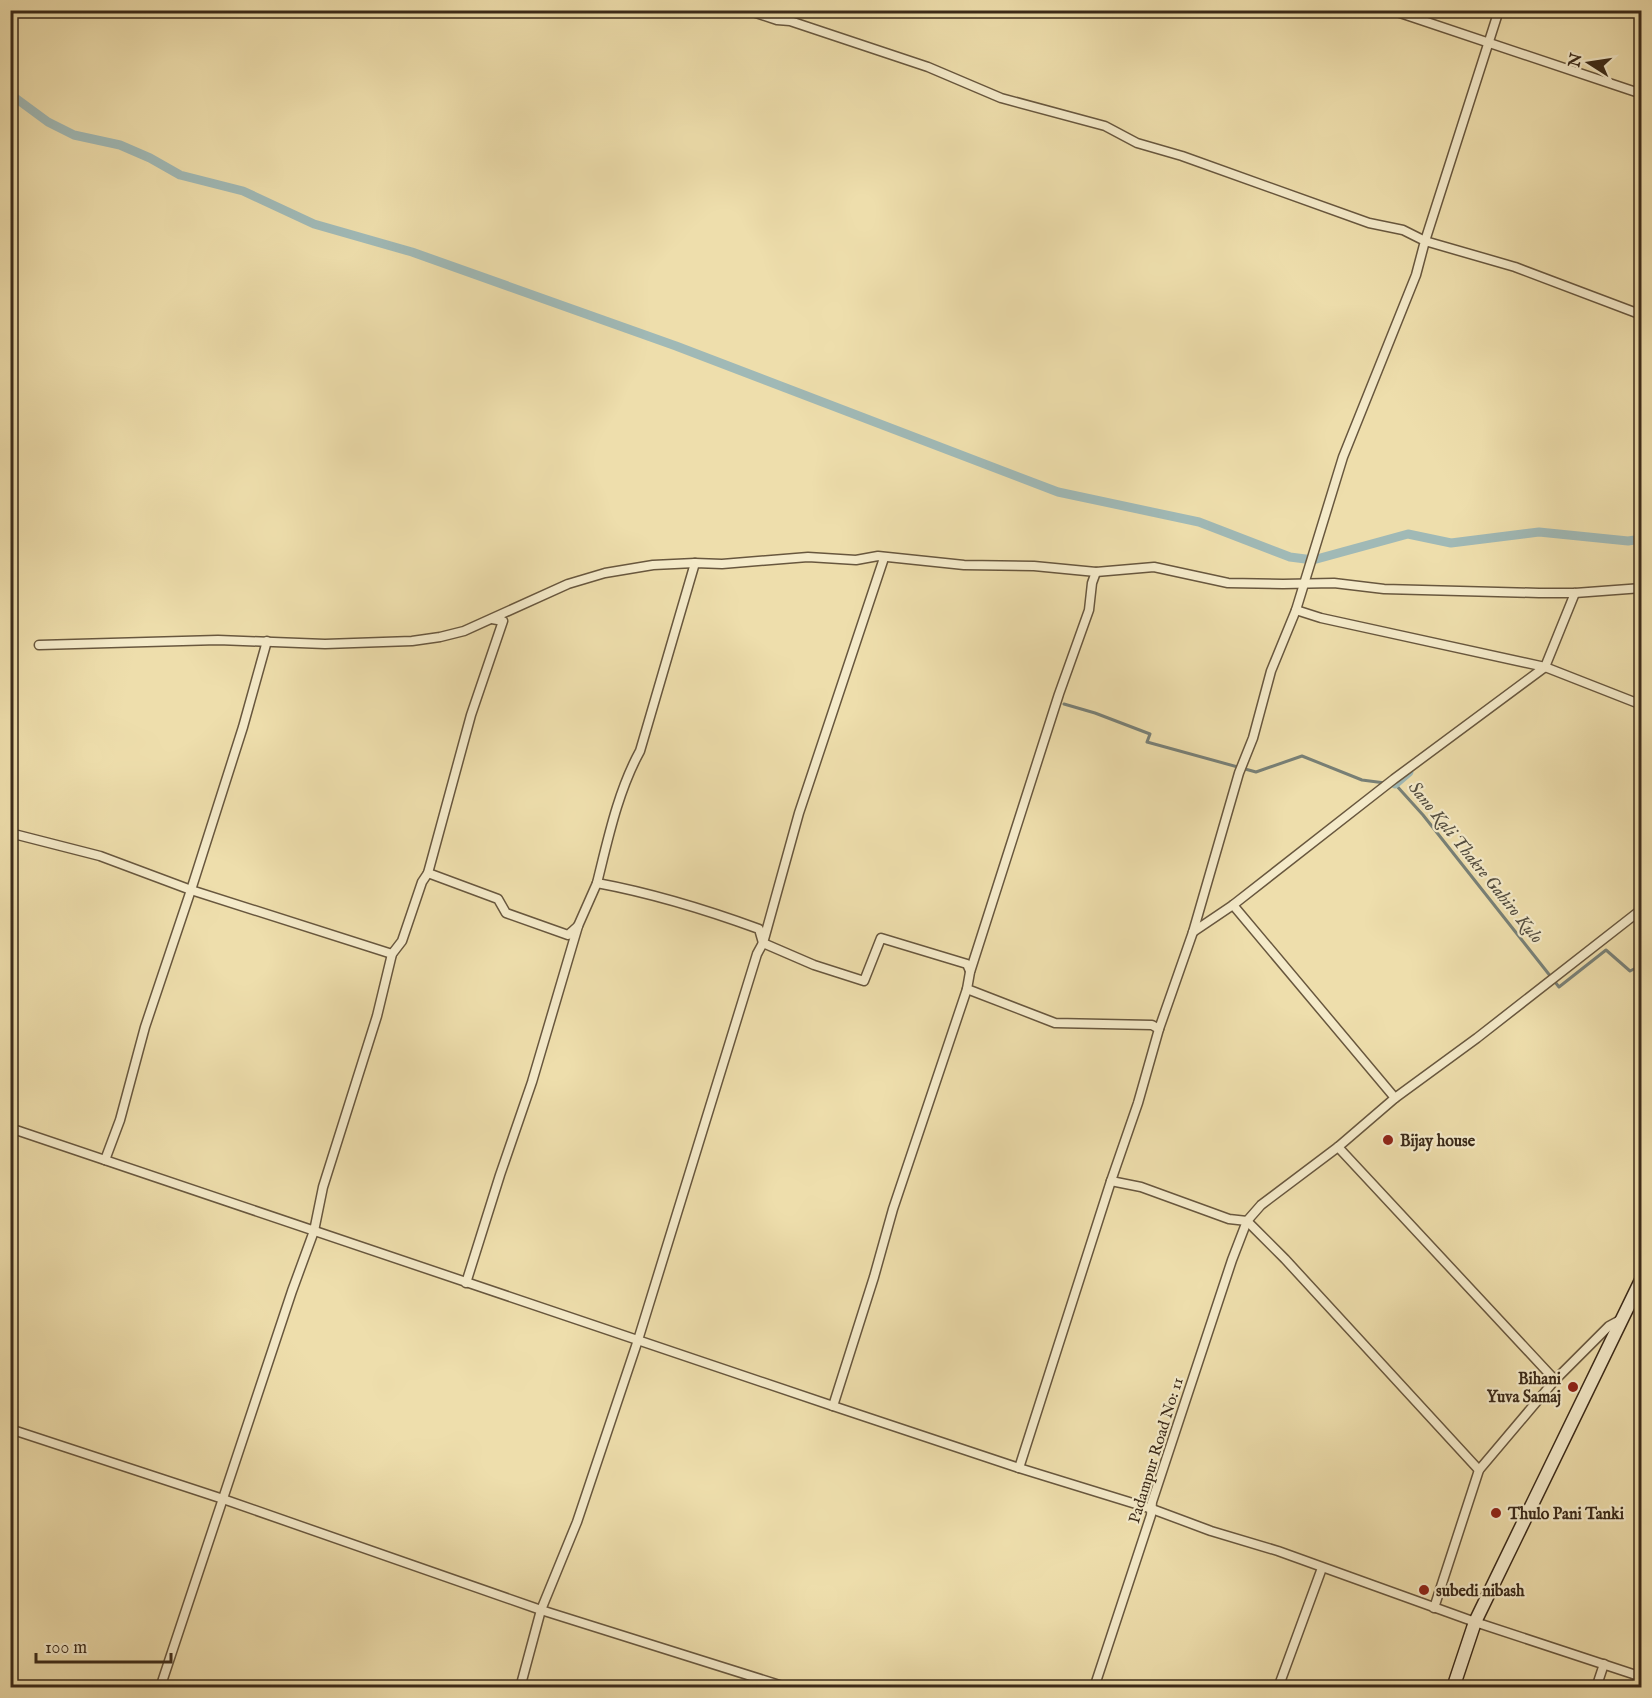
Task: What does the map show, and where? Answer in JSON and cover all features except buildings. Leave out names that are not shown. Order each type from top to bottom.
[{"type":"street","points":[[747,10],[777,20],[790,21],[928,67],[1001,98],[1106,126],[1137,142],[1369,223],[1403,230],[1425,241],[1515,267],[1641,315]]},
{"type":"street","points":[[1391,10],[1641,94]]},
{"type":"street","points":[[1019,1468],[1159,1029],[1193,932],[1239,773],[1253,738],[1271,671],[1292,623],[1343,457],[1416,274],[1499,10]]},
{"type":"street","points":[[39,645],[167,640],[325,644],[412,641],[464,631],[568,584],[605,573],[652,565],[722,564],[808,557],[856,560],[878,556],[1096,572],[1154,567],[1228,583],[1303,586],[1334,583],[1383,589],[1575,593],[1641,588]]},
{"type":"street","points":[[520,1688],[541,1610],[577,1522],[638,1340],[757,954],[763,943],[799,813],[884,558]]},
{"type":"street","points":[[466,1282],[532,1082],[578,926],[597,883],[609,833],[630,769],[640,751],[695,563]]},
{"type":"street","points":[[833,1406],[893,1209],[967,989],[970,972],[1059,694],[1089,610],[1092,583],[1096,572]]},
{"type":"street","points":[[1193,932],[1233,905],[1394,779],[1545,667],[1575,593]]},
{"type":"street","points":[[1295,611],[1545,667],[1641,705]]},
{"type":"street","points":[[159,1688],[314,1231],[322,1187],[376,1016],[392,954],[402,940],[422,882],[428,873],[471,715],[503,621],[492,619]]},
{"type":"street","points":[[105,1160],[120,1120],[145,1027],[243,727],[267,641]]},
{"type":"street","points":[[10,833],[100,856],[191,890],[392,954]]},
{"type":"street","points":[[428,873],[498,899],[506,913],[568,935],[578,926]]},
{"type":"street","points":[[597,883],[623,888],[729,918],[759,929],[763,943]]},
{"type":"street","points":[[1233,905],[1395,1098]]},
{"type":"street","points":[[1246,1221],[1261,1205],[1338,1147],[1395,1098],[1477,1038],[1641,909]]},
{"type":"street","points":[[763,943],[814,965],[864,981],[881,938],[968,964],[970,972]]},
{"type":"street","points":[[967,989],[1055,1023],[1152,1025],[1159,1029]]},
{"type":"street","points":[[10,1128],[833,1406],[1019,1468],[1152,1509],[1434,1608],[1641,1677]]},
{"type":"street","points":[[1338,1147],[1555,1380]]},
{"type":"street","points":[[1111,1181],[1141,1187],[1229,1219],[1246,1221],[1285,1259],[1479,1470]]},
{"type":"street","name":"Padampur Road No: 11","points":[[1094,1688],[1217,1304],[1246,1221]]},
{"type":"street","points":[[1453,1688],[1475,1622],[1641,1278]]},
{"type":"street","points":[[1434,1608],[1479,1470],[1555,1380],[1609,1326],[1620,1320]]},
{"type":"street","points":[[10,1429],[223,1499],[541,1610],[789,1688]]},
{"type":"street","points":[[1278,1688],[1322,1568]]},
{"type":"street","points":[[1596,1688],[1604,1664]]},
{"type":"waterway","points":[[10,94],[48,122],[74,135],[120,145],[180,175],[243,191],[314,224],[412,252],[676,346],[1058,492],[1199,522],[1290,557],[1313,560],[1408,534],[1451,543],[1539,532],[1628,541],[1642,539]]},
{"type":"waterway","name":"Sano Kali Thakre Gahiro Kulo","points":[[1064,704],[1150,734],[1147,742],[1256,772],[1302,756],[1362,780],[1385,783]]},
{"type":"waterway","points":[[1395,784],[1409,772]]},
{"type":"waterway","name":"Sano Kali Thakre Gahiro Kulo","points":[[1391,784],[1395,784],[1423,815],[1559,987],[1606,950],[1630,971],[1642,965]]},
{"type":"place","name":"Bijay house","points":[[1388,1140]]},
{"type":"place","name":"Bihani Yuva Samaj","points":[[1573,1387]]},
{"type":"place","name":"Thulo Pani Tanki","points":[[1496,1513]]},
{"type":"place","name":"subedi nibash","points":[[1424,1590]]}]
